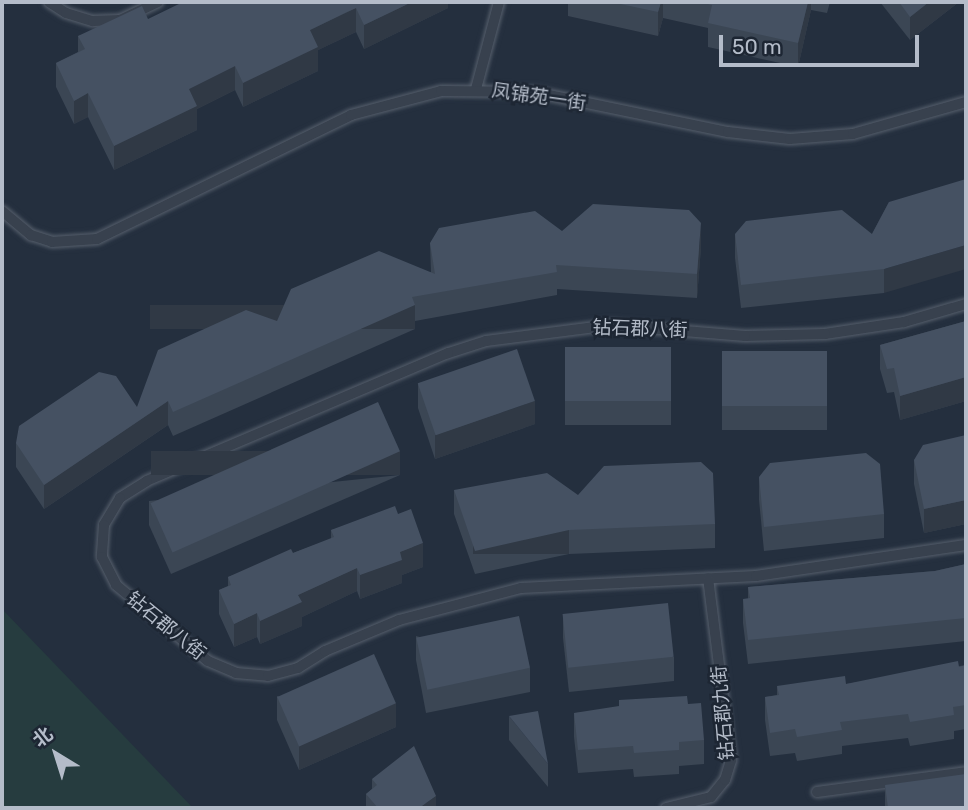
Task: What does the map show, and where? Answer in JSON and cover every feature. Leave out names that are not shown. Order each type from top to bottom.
[{"type":"lane","points":[[49,2],[66,13],[93,21],[120,20],[158,2]]},
{"type":"lane","points":[[476,89],[499,2]]},
{"type":"lane","name":"凤锦苑一街","points":[[2,211],[31,235],[52,242],[97,239],[351,115],[396,100],[476,89],[534,92],[728,132],[790,139],[853,134],[966,102]]},
{"type":"lane","name":"钻石郡八街","points":[[966,304],[904,322],[825,334],[745,336],[611,325],[486,341],[448,353],[147,481],[120,498],[104,525],[103,557],[116,585],[208,661],[236,673],[268,676],[298,668],[387,624],[480,596],[564,583],[708,578],[830,568],[966,544]]},
{"type":"lane","name":"钻石郡九街","points":[[666,808],[710,797],[725,780],[731,760],[708,578]]},
{"type":"lane","points":[[817,792],[966,772]]},
{"type":"green space","points":[[2,609],[193,808],[2,808]]},
{"type":"building","points":[[183,2],[412,2],[364,25],[356,8],[347,12],[310,30],[318,47],[243,83],[235,66],[189,89],[197,106],[114,146],[88,93],[74,101],[56,63],[85,49],[78,36],[142,6],[148,19]]},
{"type":"building","points":[[611,2],[661,2],[658,12]]},
{"type":"building","points":[[699,2],[808,2],[798,43],[708,23],[712,5]]},
{"type":"building","points":[[899,2],[929,2],[910,17]]},
{"type":"building","points":[[966,179],[966,245],[884,269],[741,285],[735,234],[746,221],[842,210],[872,234],[889,202]]},
{"type":"building","points":[[593,204],[689,210],[701,223],[697,274],[556,265],[557,272],[412,297],[415,305],[173,412],[168,401],[44,485],[16,443],[19,426],[99,372],[116,376],[137,407],[158,350],[246,310],[277,321],[291,289],[379,251],[435,274],[430,243],[439,228],[535,211],[562,231]]},
{"type":"building","points":[[966,321],[966,377],[900,396],[894,368],[887,369],[880,345]]},
{"type":"building","points":[[565,347],[671,347],[671,401],[565,401]]},
{"type":"building","points":[[517,349],[535,401],[436,435],[418,383]]},
{"type":"building","points":[[722,351],[827,351],[827,406],[722,406]]},
{"type":"building","points":[[378,402],[400,451],[172,553],[151,503]]},
{"type":"building","points":[[966,435],[966,500],[924,509],[914,460],[923,445]]},
{"type":"building","points":[[866,453],[880,464],[884,514],[764,527],[759,477],[770,463]]},
{"type":"building","points":[[701,462],[713,473],[715,524],[569,530],[475,551],[454,490],[547,473],[578,495],[604,466]]},
{"type":"building","points":[[395,506],[398,514],[411,509],[423,543],[400,552],[402,560],[360,575],[357,568],[298,595],[302,602],[260,621],[257,613],[234,624],[219,590],[231,585],[228,577],[291,549],[293,553],[334,537],[331,530]]},
{"type":"building","points":[[966,564],[966,618],[748,640],[743,599],[750,598],[748,587],[935,571]]},
{"type":"building","points":[[668,603],[674,657],[568,668],[563,614]]},
{"type":"building","points":[[519,616],[530,668],[427,690],[416,638]]},
{"type":"building","points":[[374,654],[396,703],[299,746],[277,697]]},
{"type":"building","points":[[958,661],[959,667],[966,665],[966,705],[953,707],[954,715],[910,722],[908,714],[840,722],[842,730],[797,737],[795,729],[770,733],[765,697],[779,695],[777,686],[845,676],[846,684]]},
{"type":"building","points":[[687,696],[688,704],[701,703],[704,740],[679,742],[679,750],[634,753],[633,746],[578,750],[574,713],[619,706],[619,700]]},
{"type":"building","points":[[538,711],[548,764],[509,716]]},
{"type":"building","points":[[414,746],[436,796],[419,808],[378,808],[366,794],[377,785],[372,779]]},
{"type":"building","points":[[966,774],[966,808],[888,808],[885,785]]}]
